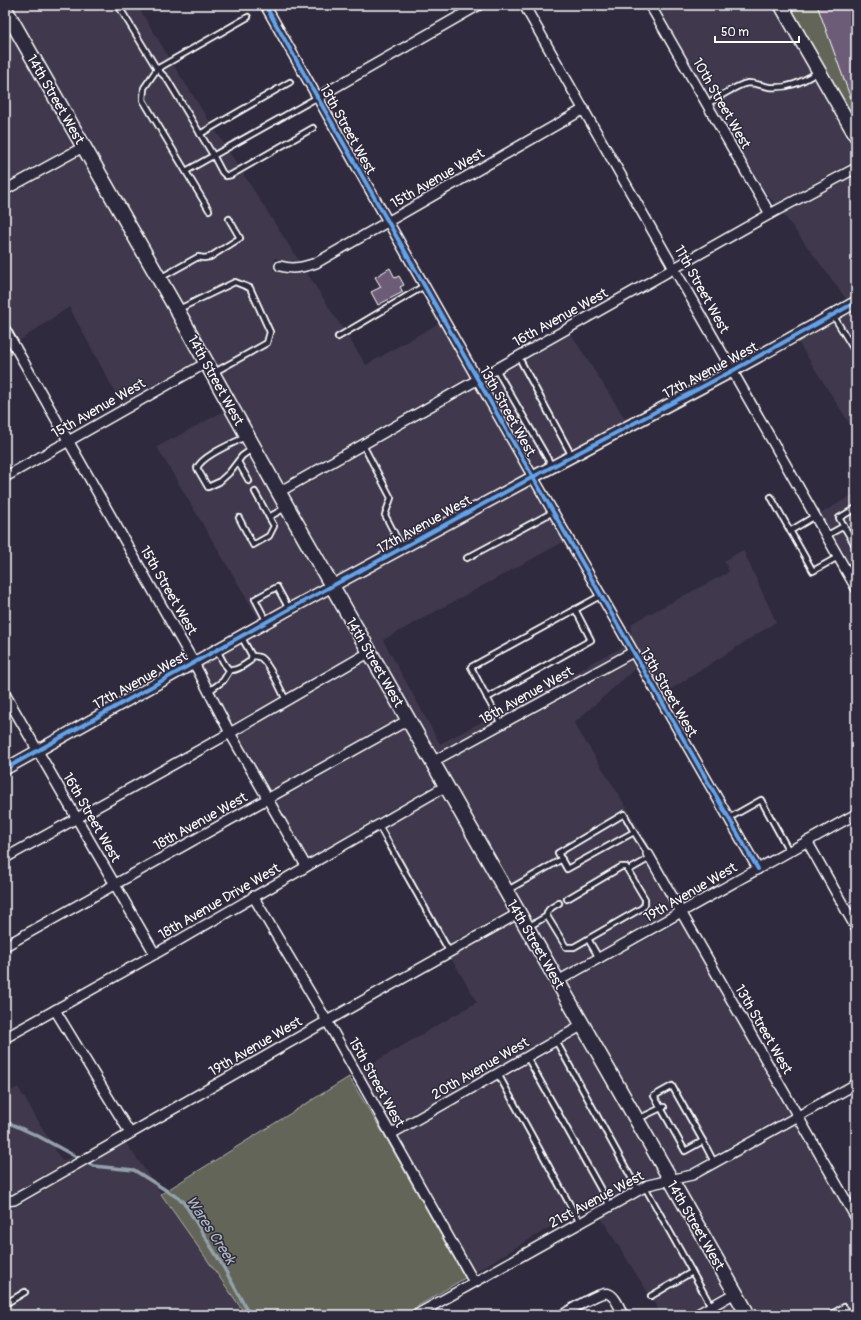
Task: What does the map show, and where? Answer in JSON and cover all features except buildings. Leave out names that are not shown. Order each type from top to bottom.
[{"type":"main road","points":[[781,5],[856,136]]},
{"type":"main road","name":"14th Street West","points":[[5,9],[177,310],[408,720],[748,1315]]},
{"type":"street","name":"13th Street West","points":[[265,5],[600,596],[758,868]]},
{"type":"street","points":[[318,97],[479,5]]},
{"type":"street","name":"11th Street West","points":[[524,5],[856,588]]},
{"type":"street","name":"10th Street West","points":[[650,5],[770,214]]},
{"type":"street","name":"15th Avenue West","points":[[280,266],[288,268],[304,267],[316,263],[584,109]]},
{"type":"street","points":[[5,190],[83,147]]},
{"type":"street","name":"16th Avenue West","points":[[279,492],[770,214],[856,168]]},
{"type":"street","name":"17th Avenue West","points":[[5,768],[332,586],[732,371],[856,302]]},
{"type":"street","name":"15th Street West","points":[[5,328],[194,663],[230,733],[306,866]]},
{"type":"street","name":"15th Avenue West","points":[[5,477],[68,441],[209,368]]},
{"type":"street","points":[[5,858],[230,733],[370,652]]},
{"type":"street","name":"18th Avenue West","points":[[432,762],[633,652]]},
{"type":"street","name":"16th Street West","points":[[5,694],[155,954]]},
{"type":"street","name":"18th Avenue West","points":[[5,946],[114,884],[268,800],[408,720]]},
{"type":"street","name":"18th Avenue Drive West","points":[[5,1038],[155,954],[253,896],[446,786]]},
{"type":"street","name":"19th Avenue West","points":[[558,982],[789,850],[856,814]]},
{"type":"street","points":[[807,841],[856,928]]},
{"type":"street","name":"13th Street West","points":[[649,856],[856,1218]]},
{"type":"street","name":"15th Street West","points":[[253,896],[327,1021],[474,1282]]},
{"type":"street","name":"19th Avenue West","points":[[5,1201],[14,1200],[449,951],[519,913]]},
{"type":"street","points":[[55,1010],[130,1134]]},
{"type":"street","name":"20th Avenue West","points":[[391,1134],[583,1025]]},
{"type":"street","name":"21st Avenue West","points":[[416,1315],[648,1185],[692,1175],[856,1084]]},
{"type":"street","points":[[562,1315],[605,1293],[610,1294],[623,1315]]},
{"type":"street","points":[[696,1315],[735,1293]]},
{"type":"lane","points":[[118,5],[156,69],[167,79],[222,172],[226,176],[231,176],[313,128]]},
{"type":"lane","points":[[209,210],[143,100],[144,88],[156,69],[248,17]]},
{"type":"lane","points":[[707,104],[747,83],[772,87],[788,87],[803,82],[819,71]]},
{"type":"lane","points":[[200,134],[290,82]]},
{"type":"lane","points":[[186,171],[318,97]]},
{"type":"lane","points":[[159,279],[198,257],[210,257],[240,238],[229,219]]},
{"type":"lane","points":[[177,310],[234,282],[250,288],[270,332],[267,343],[209,368]]},
{"type":"lane","points":[[338,337],[424,286]]},
{"type":"lane","points":[[833,315],[856,353]]},
{"type":"lane","points":[[518,356],[572,456]]},
{"type":"lane","points":[[496,369],[553,467]]},
{"type":"lane","points":[[250,442],[238,462],[229,473],[208,488],[197,468],[199,464],[213,454],[250,442]]},
{"type":"lane","points":[[363,445],[391,498],[385,515],[402,548]]},
{"type":"lane","points":[[238,462],[249,481]]},
{"type":"lane","points":[[240,518],[253,545],[269,536],[274,526],[255,492]]},
{"type":"lane","points":[[771,497],[813,571],[838,557]]},
{"type":"lane","points":[[269,517],[287,507]]},
{"type":"lane","points":[[856,508],[839,518],[856,547]]},
{"type":"lane","points":[[467,558],[553,512]]},
{"type":"lane","points":[[790,531],[815,516]]},
{"type":"lane","points":[[826,536],[844,526]]},
{"type":"lane","points":[[267,622],[255,599],[277,587],[289,610]]},
{"type":"lane","points":[[501,724],[471,668],[600,596]]},
{"type":"lane","points":[[487,698],[591,640],[575,610]]},
{"type":"lane","points":[[241,636],[252,656]]},
{"type":"lane","points":[[217,650],[227,668],[230,670],[236,670],[242,667],[250,661],[252,656]]},
{"type":"lane","points":[[252,656],[258,656],[264,661],[286,700]]},
{"type":"lane","points":[[209,691],[223,681],[230,670]]},
{"type":"lane","points":[[729,818],[761,800],[789,850]]},
{"type":"lane","points":[[628,870],[649,856],[624,814],[558,853],[568,869],[634,832]]},
{"type":"lane","points":[[378,824],[449,951]]},
{"type":"lane","points":[[506,891],[562,859]]},
{"type":"lane","points":[[559,903],[549,909],[547,916],[566,947],[574,947],[642,908],[645,904],[645,899],[626,867],[621,867],[566,899]]},
{"type":"lane","points":[[527,928],[547,916]]},
{"type":"lane","points":[[588,939],[599,958]]},
{"type":"lane","points":[[556,1041],[641,1189],[692,1272],[716,1315]]},
{"type":"lane","points":[[527,1057],[610,1206]]},
{"type":"lane","points":[[498,1074],[580,1223]]},
{"type":"lane","points":[[703,1141],[685,1152],[678,1135],[654,1096],[672,1086],[677,1099],[703,1141],[714,1162]]},
{"type":"lane","points":[[636,1120],[662,1107]]},
{"type":"lane","points":[[651,1296],[692,1272]]},
{"type":"lane","points":[[5,1304],[26,1292]]},
{"type":"lane","points":[[830,1315],[844,1307],[849,1315]]},
{"type":"shaded area","points":[[9,5],[137,5],[176,69],[299,261],[287,262],[275,258],[273,270],[289,275],[307,273],[366,365],[439,323],[470,376],[280,484]]},
{"type":"shaded area","points":[[657,5],[774,5],[856,147],[856,160],[775,204],[762,188]]},
{"type":"shaded area","points":[[787,5],[856,5],[856,124]]},
{"type":"shaded area","points":[[5,21],[75,144],[5,183]]},
{"type":"shaded area","points":[[81,155],[198,360],[121,403],[69,307],[19,341],[5,317],[5,198]]},
{"type":"shaded area","points":[[856,175],[856,295],[847,300],[783,214]]},
{"type":"shaded area","points":[[856,310],[856,434],[798,342]]},
{"type":"shaded area","points":[[571,334],[626,420],[535,469],[486,382]]},
{"type":"shaded area","points":[[476,388],[525,474],[334,578],[287,495]]},
{"type":"shaded area","points":[[226,410],[324,583],[259,619],[157,447]]},
{"type":"shaded area","points":[[531,486],[563,542],[383,640],[440,744],[591,664],[590,663],[623,647],[625,650],[434,753],[340,589]]},
{"type":"shaded area","points":[[856,493],[856,576],[820,514]]},
{"type":"shaded area","points":[[743,550],[776,622],[665,693],[657,683],[630,635],[632,623],[727,573],[729,571],[724,561]]},
{"type":"shaded area","points":[[330,595],[361,650],[232,724],[202,666]]},
{"type":"shaded area","points":[[368,661],[400,717],[269,791],[239,735]]},
{"type":"shaded area","points":[[631,661],[636,668],[574,723],[686,903],[683,905],[649,845],[639,851],[673,910],[560,973],[440,765]]},
{"type":"shaded area","points":[[406,728],[437,783],[308,858],[276,802]]},
{"type":"shaded area","points":[[444,794],[510,910],[444,947],[377,833]]},
{"type":"shaded area","points":[[517,921],[575,1022],[393,1126],[361,1070],[477,1002],[451,958]]},
{"type":"shaded area","points":[[680,921],[790,1113],[689,1169],[673,1173],[566,984]]},
{"type":"shaded area","points":[[581,1034],[661,1176],[645,1179],[594,1207],[591,1203],[475,1272],[399,1137]]},
{"type":"shaded area","points":[[349,1077],[383,1133],[465,1278],[403,1315],[246,1315],[161,1194]]},
{"type":"shaded area","points":[[18,1087],[62,1161],[85,1151],[12,1194],[5,1195],[5,1095]]},
{"type":"shaded area","points":[[796,1124],[856,1230],[856,1315],[754,1315],[680,1185],[695,1180]]},
{"type":"shaded area","points":[[126,1143],[246,1315],[5,1315],[5,1208],[18,1206]]},
{"type":"shaded area","points":[[668,1188],[726,1290],[683,1315],[662,1315],[601,1218],[650,1191]]},
{"type":"shaded area","points":[[733,1301],[741,1315],[709,1315]]},
{"type":"waterway","name":"Wares Creek","points":[[5,1121],[38,1136],[93,1166],[134,1170],[183,1201],[220,1261],[250,1315]]},
{"type":"cycle path","points":[[265,5],[758,869]]},
{"type":"cycle path","points":[[5,769],[286,611],[732,371],[856,302]]}]
